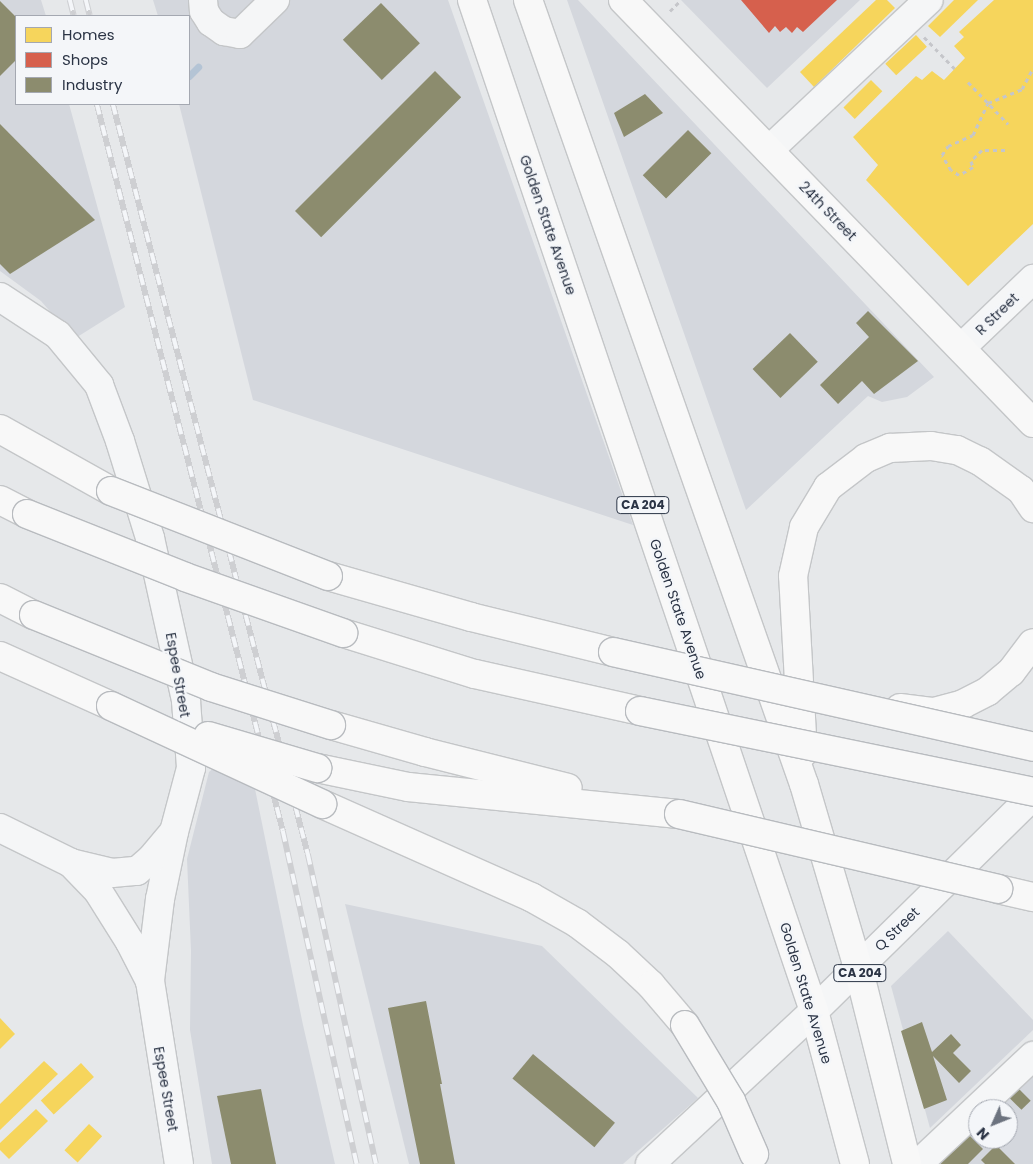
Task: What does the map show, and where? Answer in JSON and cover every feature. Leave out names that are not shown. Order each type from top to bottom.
[{"type":"main road","name":"Golden State Avenue","points":[[472,0],[814,1011],[855,1164]]},
{"type":"main road","name":"CA 204","points":[[528,0],[804,784],[858,967],[907,1164]]},
{"type":"main road","name":"24th Street","points":[[623,0],[1033,423]]},
{"type":"main road","points":[[6,440],[111,491],[328,576],[471,617],[613,652],[1033,747]]},
{"type":"main road","points":[[804,784],[793,576],[804,527],[816,503],[828,487],[845,472],[866,458],[890,448],[930,446],[957,450],[980,461],[1021,490],[1033,508]]},
{"type":"main road","points":[[0,500],[27,514],[185,577],[343,634],[475,674],[1033,794]]},
{"type":"main road","points":[[0,598],[34,615],[211,687],[331,725],[520,777],[1033,897]]},
{"type":"main road","points":[[832,702],[934,712],[962,704],[988,691],[1011,672],[1033,643]]},
{"type":"main road","points":[[0,656],[322,804],[531,897],[576,923],[618,954],[651,985],[685,1025],[731,1101],[756,1159]]},
{"type":"main road","points":[[111,706],[317,768],[408,787],[679,814]]},
{"type":"street","points":[[203,0],[204,12],[211,22],[224,31],[240,34],[275,0]]},
{"type":"street","points":[[769,150],[929,0]]},
{"type":"street","name":"R Street","points":[[961,348],[1033,279]]},
{"type":"street","name":"Espee Street","points":[[0,297],[58,335],[99,385],[120,441],[150,538],[186,701],[191,768],[174,832],[160,899],[150,980],[179,1164]]},
{"type":"street","name":"Q Street","points":[[650,1164],[814,1011],[1033,794]]},
{"type":"street","points":[[0,828],[70,863],[112,873],[137,871],[151,859],[174,832]]},
{"type":"street","points":[[70,863],[98,891],[114,913],[150,980]]},
{"type":"street","points":[[918,1164],[1033,1056]]},
{"type":"path","points":[[907,20],[955,69]]},
{"type":"path","points":[[1005,150],[982,150],[971,161],[973,167],[959,175],[951,170],[942,155],[948,146],[973,135],[988,103],[1022,89],[1033,68]]},
{"type":"path","points":[[968,82],[1008,124]]},
{"type":"shaded area","points":[[0,0],[41,0],[46,15],[15,15],[15,105],[69,105],[125,307],[74,339],[41,301],[0,271]]},
{"type":"shaded area","points":[[153,0],[448,0],[633,525],[253,400],[179,105],[190,105],[190,15],[158,15]]},
{"type":"shaded area","points":[[567,0],[578,0],[934,377],[907,397],[882,402],[868,396],[746,510]]},
{"type":"shaded area","points":[[681,0],[860,0],[767,88]]},
{"type":"shaded area","points":[[223,760],[253,779],[303,1025],[335,1164],[212,1164],[190,1030],[191,951],[187,859],[209,772]]},
{"type":"shaded area","points":[[345,904],[542,946],[698,1098],[623,1164],[409,1164]]},
{"type":"shaded area","points":[[948,931],[1033,1020],[1033,1030],[930,1128],[891,986]]},
{"type":"shaded area","points":[[1033,1060],[1033,1164],[940,1164],[937,1152],[968,1123],[968,1149],[1018,1149],[1018,1099],[992,1099]]},
{"type":"building: Homes","points":[[876,0],[887,0],[895,8],[814,87],[800,72]]},
{"type":"building: Homes","points":[[954,0],[978,0],[940,37],[928,26]]},
{"type":"building: Homes","points":[[994,0],[1033,0],[1033,224],[968,286],[866,180],[878,165],[853,137],[916,76],[922,80],[932,71],[944,80],[965,58],[954,46],[964,37],[959,32]]},
{"type":"building: Homes","points":[[916,35],[927,47],[896,75],[885,64]]},
{"type":"building: Homes","points":[[871,80],[882,91],[855,119],[843,108]]},
{"type":"building: Homes","points":[[0,1018],[15,1034],[0,1049]]},
{"type":"building: Homes","points":[[44,1061],[58,1074],[0,1130],[0,1104]]},
{"type":"building: Homes","points":[[81,1063],[94,1077],[54,1114],[41,1101]]},
{"type":"building: Homes","points":[[36,1109],[48,1121],[9,1159],[0,1150],[0,1143]]},
{"type":"building: Homes","points":[[89,1124],[102,1136],[78,1163],[64,1150]]},
{"type":"building: Shops","points":[[741,0],[837,0],[803,32],[797,27],[792,33],[786,27],[780,32],[775,26],[769,33]]},
{"type":"building: Industry","points":[[0,1],[15,16],[15,61],[0,76]]},
{"type":"building: Industry","points":[[381,3],[420,43],[382,80],[343,40]]},
{"type":"building: Industry","points":[[435,71],[461,97],[321,237],[295,211]]},
{"type":"building: Industry","points":[[645,94],[663,113],[624,137],[614,113]]},
{"type":"building: Industry","points":[[0,124],[95,220],[10,274],[0,264]]},
{"type":"building: Industry","points":[[688,130],[711,153],[666,199],[643,175]]},
{"type":"building: Industry","points":[[868,311],[918,361],[874,394],[862,381],[838,404],[820,385],[869,337],[856,323]]},
{"type":"building: Industry","points":[[790,333],[818,362],[780,398],[753,369]]},
{"type":"building: Industry","points":[[426,1001],[455,1164],[420,1164],[388,1008]]},
{"type":"building: Industry","points":[[922,1022],[932,1052],[951,1034],[961,1045],[953,1053],[971,1071],[959,1083],[933,1056],[947,1100],[924,1109],[901,1031]]},
{"type":"building: Industry","points":[[533,1054],[615,1123],[594,1147],[512,1079]]},
{"type":"building: Industry","points":[[1013,1083],[1031,1101],[1021,1110],[1018,1106],[1018,1099],[1011,1099],[1004,1092]]},
{"type":"building: Industry","points":[[261,1089],[276,1164],[231,1164],[217,1096]]},
{"type":"building: Industry","points":[[966,1132],[968,1134],[968,1149],[983,1149],[968,1164],[941,1164],[939,1159]]},
{"type":"building: Industry","points":[[992,1149],[1000,1149],[1015,1164],[985,1164],[981,1160]]},
{"type":"waterway","points":[[190,75],[198,67]]},
{"type":"railway","points":[[70,0],[74,15]]},
{"type":"railway","points":[[86,0],[90,15]]},
{"type":"railway","points":[[97,105],[283,831],[357,1164]]},
{"type":"railway","points":[[113,105],[308,854],[376,1164]]}]
